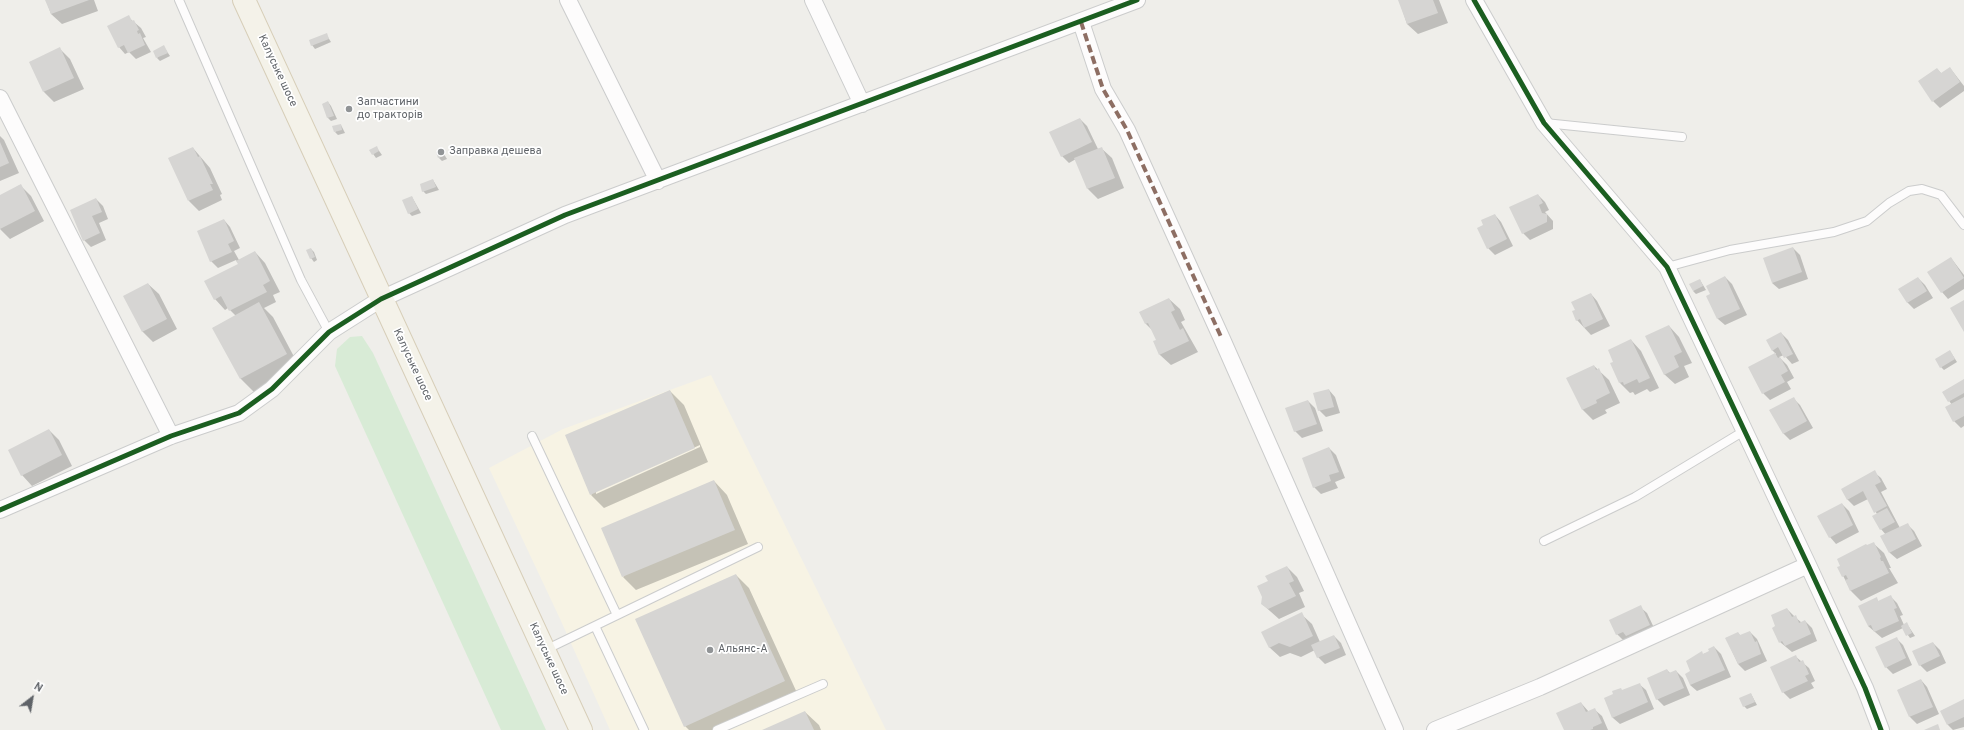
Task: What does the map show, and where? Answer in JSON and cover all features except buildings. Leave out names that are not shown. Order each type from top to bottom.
[{"type":"main road","name":"Калуське шосе","points":[[244,0],[580,730]]},
{"type":"street","points":[[568,0],[658,180]]},
{"type":"street","points":[[813,0],[862,104]]},
{"type":"street","points":[[0,510],[171,436],[239,413],[272,389],[329,332],[381,299],[565,215],[1081,22],[1114,4],[1137,0]]},
{"type":"street","points":[[1474,0],[1544,123],[1667,267],[1808,565],[1865,688],[1882,730]]},
{"type":"street","points":[[1081,22],[1103,89],[1130,137],[1307,530],[1395,730]]},
{"type":"street","points":[[0,98],[171,436]]},
{"type":"street","points":[[1435,730],[1540,687],[1808,565]]},
{"type":"lane","points":[[179,0],[296,267],[329,332]]},
{"type":"lane","points":[[1544,123],[1682,137]]},
{"type":"lane","points":[[1667,267],[1730,250],[1834,232],[1867,221],[1889,203],[1909,191],[1922,188],[1941,195],[1964,225]]},
{"type":"lane","points":[[1544,541],[1635,498],[1744,431]]},
{"type":"lane","points":[[532,436],[617,615]]},
{"type":"lane","points":[[544,650],[758,547]]},
{"type":"lane","points":[[595,626],[644,730]]},
{"type":"lane","points":[[717,730],[823,684]]},
{"type":"shaded area","points":[[711,375],[886,730],[610,730],[561,621],[489,468],[563,429]]},
{"type":"green space","points":[[362,336],[373,353],[546,730],[501,730],[335,366],[337,349],[350,337]]},
{"type":"marked path","points":[[1081,22],[1103,89],[1127,130],[1222,339]]},
{"type":"cycle path","points":[[0,510],[171,436],[239,413],[272,389],[329,332],[381,299],[565,215],[1137,0]]},
{"type":"cycle path","points":[[1474,0],[1544,123],[1667,267],[1865,688],[1881,730]]},
{"type":"place","name":"Запчастини до тракторів","points":[[349,109]]},
{"type":"place","name":"Заправка дешева","points":[[441,152]]},
{"type":"place","name":"Альянс-А","points":[[710,650]]}]
